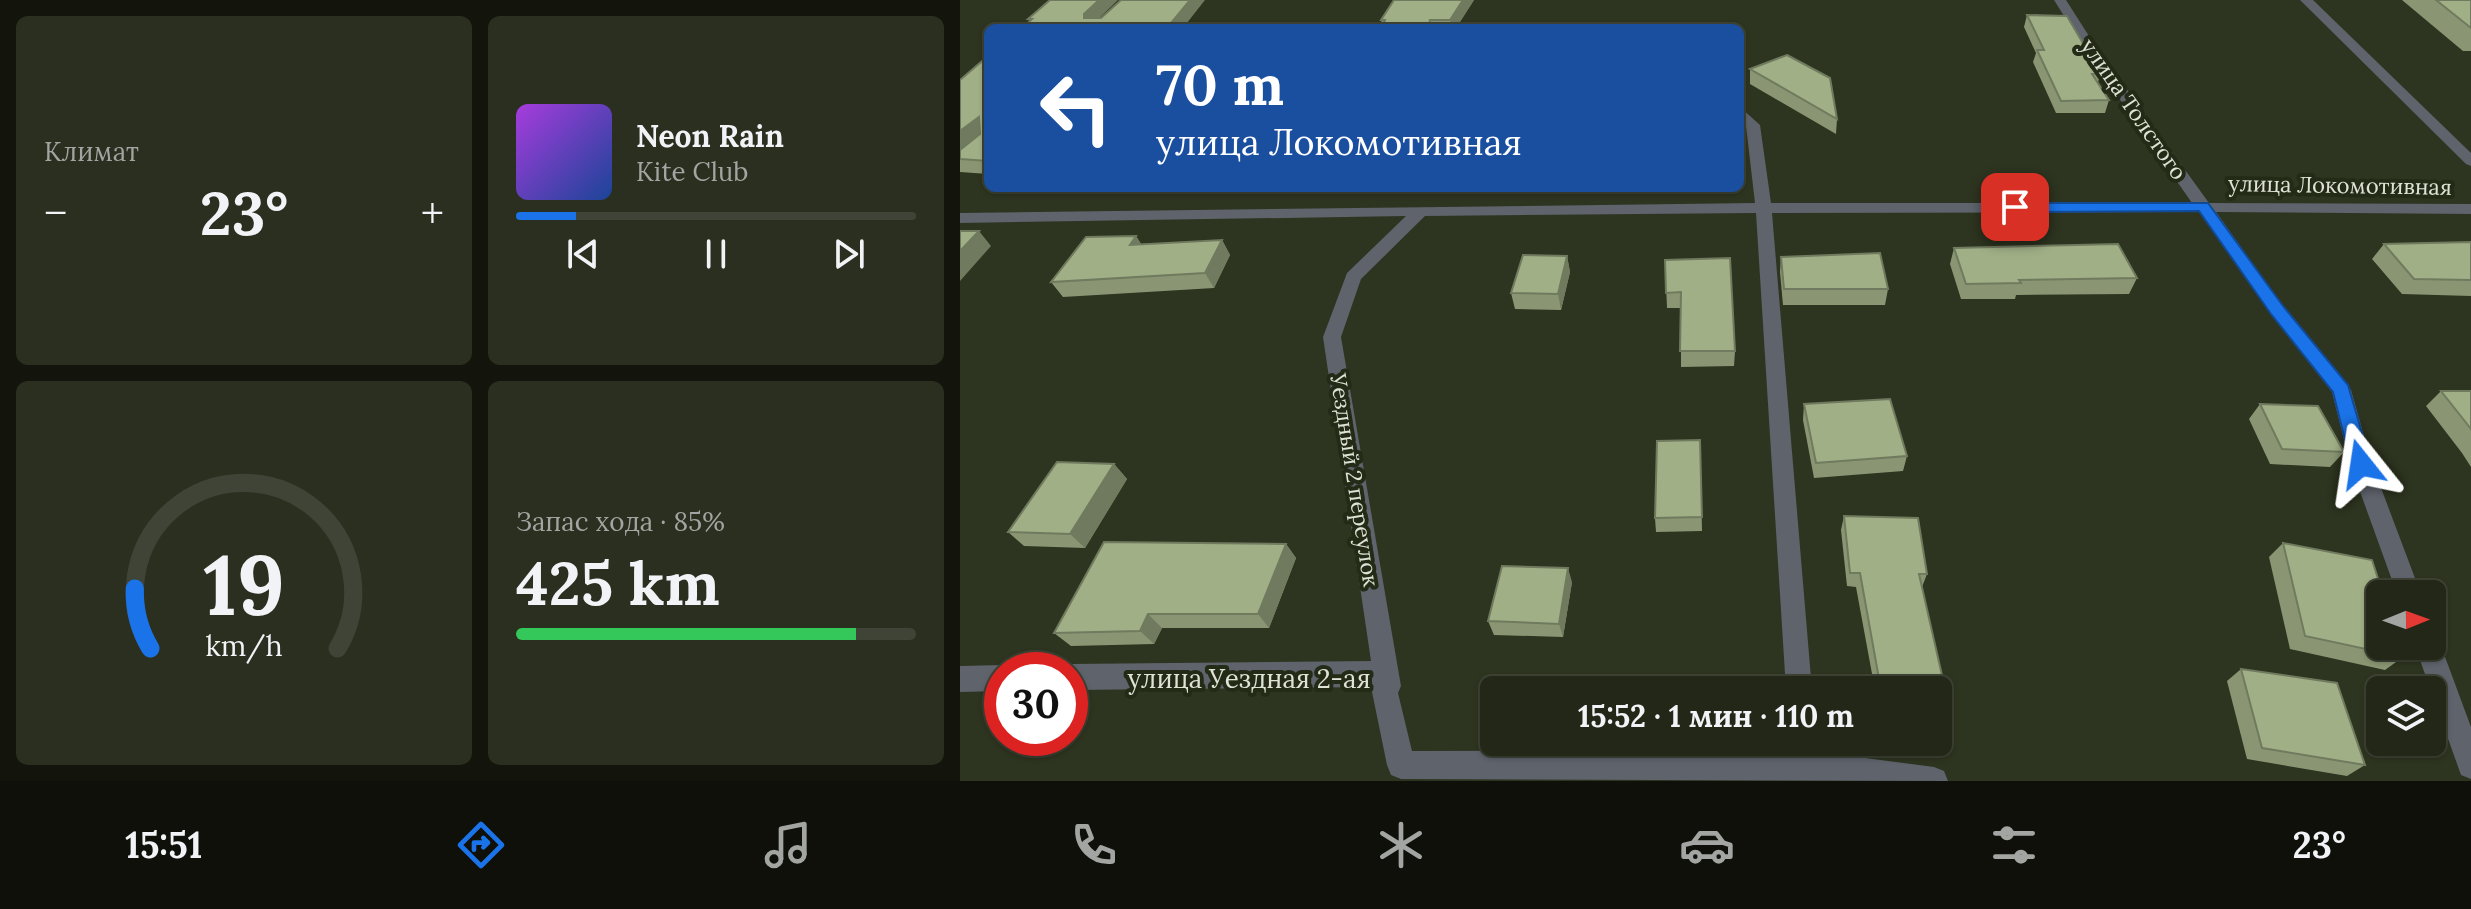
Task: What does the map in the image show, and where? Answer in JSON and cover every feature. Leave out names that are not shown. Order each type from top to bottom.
[{"type":"street","name":"улица Толстого","points":[[2060,0],[2088,45],[2277,310],[2341,390],[2361,464],[2404,580]]},
{"type":"street","points":[[2306,0],[2471,161]]},
{"type":"street","points":[[1744,115],[1753,125],[1764,209],[1798,676]]},
{"type":"street","name":"улица Локомотивная","points":[[960,218],[1422,210],[2203,206],[2471,209]]},
{"type":"street","name":"Уездный 2 переулок","points":[[1399,773],[1332,337],[1353,277],[1422,210]]},
{"type":"street","points":[[2433,660],[2471,765]]},
{"type":"street","name":"улица Уездная 2-ая","points":[[1088,677],[1381,674],[1399,773]]},
{"type":"street","points":[[960,679],[984,678]]},
{"type":"street","points":[[1399,773],[1742,756]]},
{"type":"street","points":[[1817,756],[1934,781]]},
{"type":"building","points":[[1050,0],[1099,0],[1084,14],[1084,18],[1101,18],[1121,0],[1190,0],[1170,24],[1026,24],[1032,19],[1028,19]]},
{"type":"building","points":[[1394,0],[1463,0],[1450,20],[1430,20],[1429,24],[1383,24],[1385,20],[1381,20]]},
{"type":"building","points":[[2436,0],[2471,0],[2471,28]]},
{"type":"building","points":[[2027,15],[2067,16],[2101,74],[2092,74],[2109,100],[2061,101],[2037,50],[2044,50]]},
{"type":"building","points":[[1787,55],[1830,78],[1837,119],[1750,69]]},
{"type":"building","points":[[984,59],[984,161],[960,159],[960,150],[980,134],[979,117],[960,131],[960,80]]},
{"type":"building","points":[[960,231],[979,231],[960,251]]},
{"type":"building","points":[[1136,236],[1130,245],[1222,240],[1205,273],[1051,282],[1086,237]]},
{"type":"building","points":[[2471,242],[2471,280],[2414,279],[2384,244]]},
{"type":"building","points":[[2118,244],[2137,278],[1966,284],[1954,248]]},
{"type":"building","points":[[1880,253],[1888,289],[1784,289],[1781,257]]},
{"type":"building","points":[[1523,255],[1567,256],[1558,294],[1511,293]]},
{"type":"building","points":[[1730,258],[1735,351],[1680,351],[1681,292],[1666,293],[1665,260]]},
{"type":"building","points":[[2441,391],[2471,391],[2471,429]]},
{"type":"building","points":[[1890,399],[1907,456],[1816,463],[1804,404]]},
{"type":"building","points":[[2260,404],[2318,406],[2344,452],[2282,449]]},
{"type":"building","points":[[1700,440],[1702,517],[1655,518],[1657,441]]},
{"type":"building","points":[[1057,462],[1114,464],[1070,534],[1008,532]]},
{"type":"building","points":[[1844,516],[1918,518],[1927,574],[1919,574],[1942,676],[1878,676],[1860,573],[1850,573]]},
{"type":"building","points":[[1104,542],[1286,544],[1258,614],[1148,614],[1140,631],[1054,633]]},
{"type":"building","points":[[2283,543],[2372,560],[2378,580],[2366,580],[2366,649],[2305,636]]},
{"type":"building","points":[[1502,566],[1568,568],[1559,624],[1488,621]]},
{"type":"building","points":[[2241,669],[2337,683],[2365,765],[2262,748]]},
{"type":"route","points":[[2015,207],[2203,206],[2277,310],[2341,390],[2361,464]]}]
